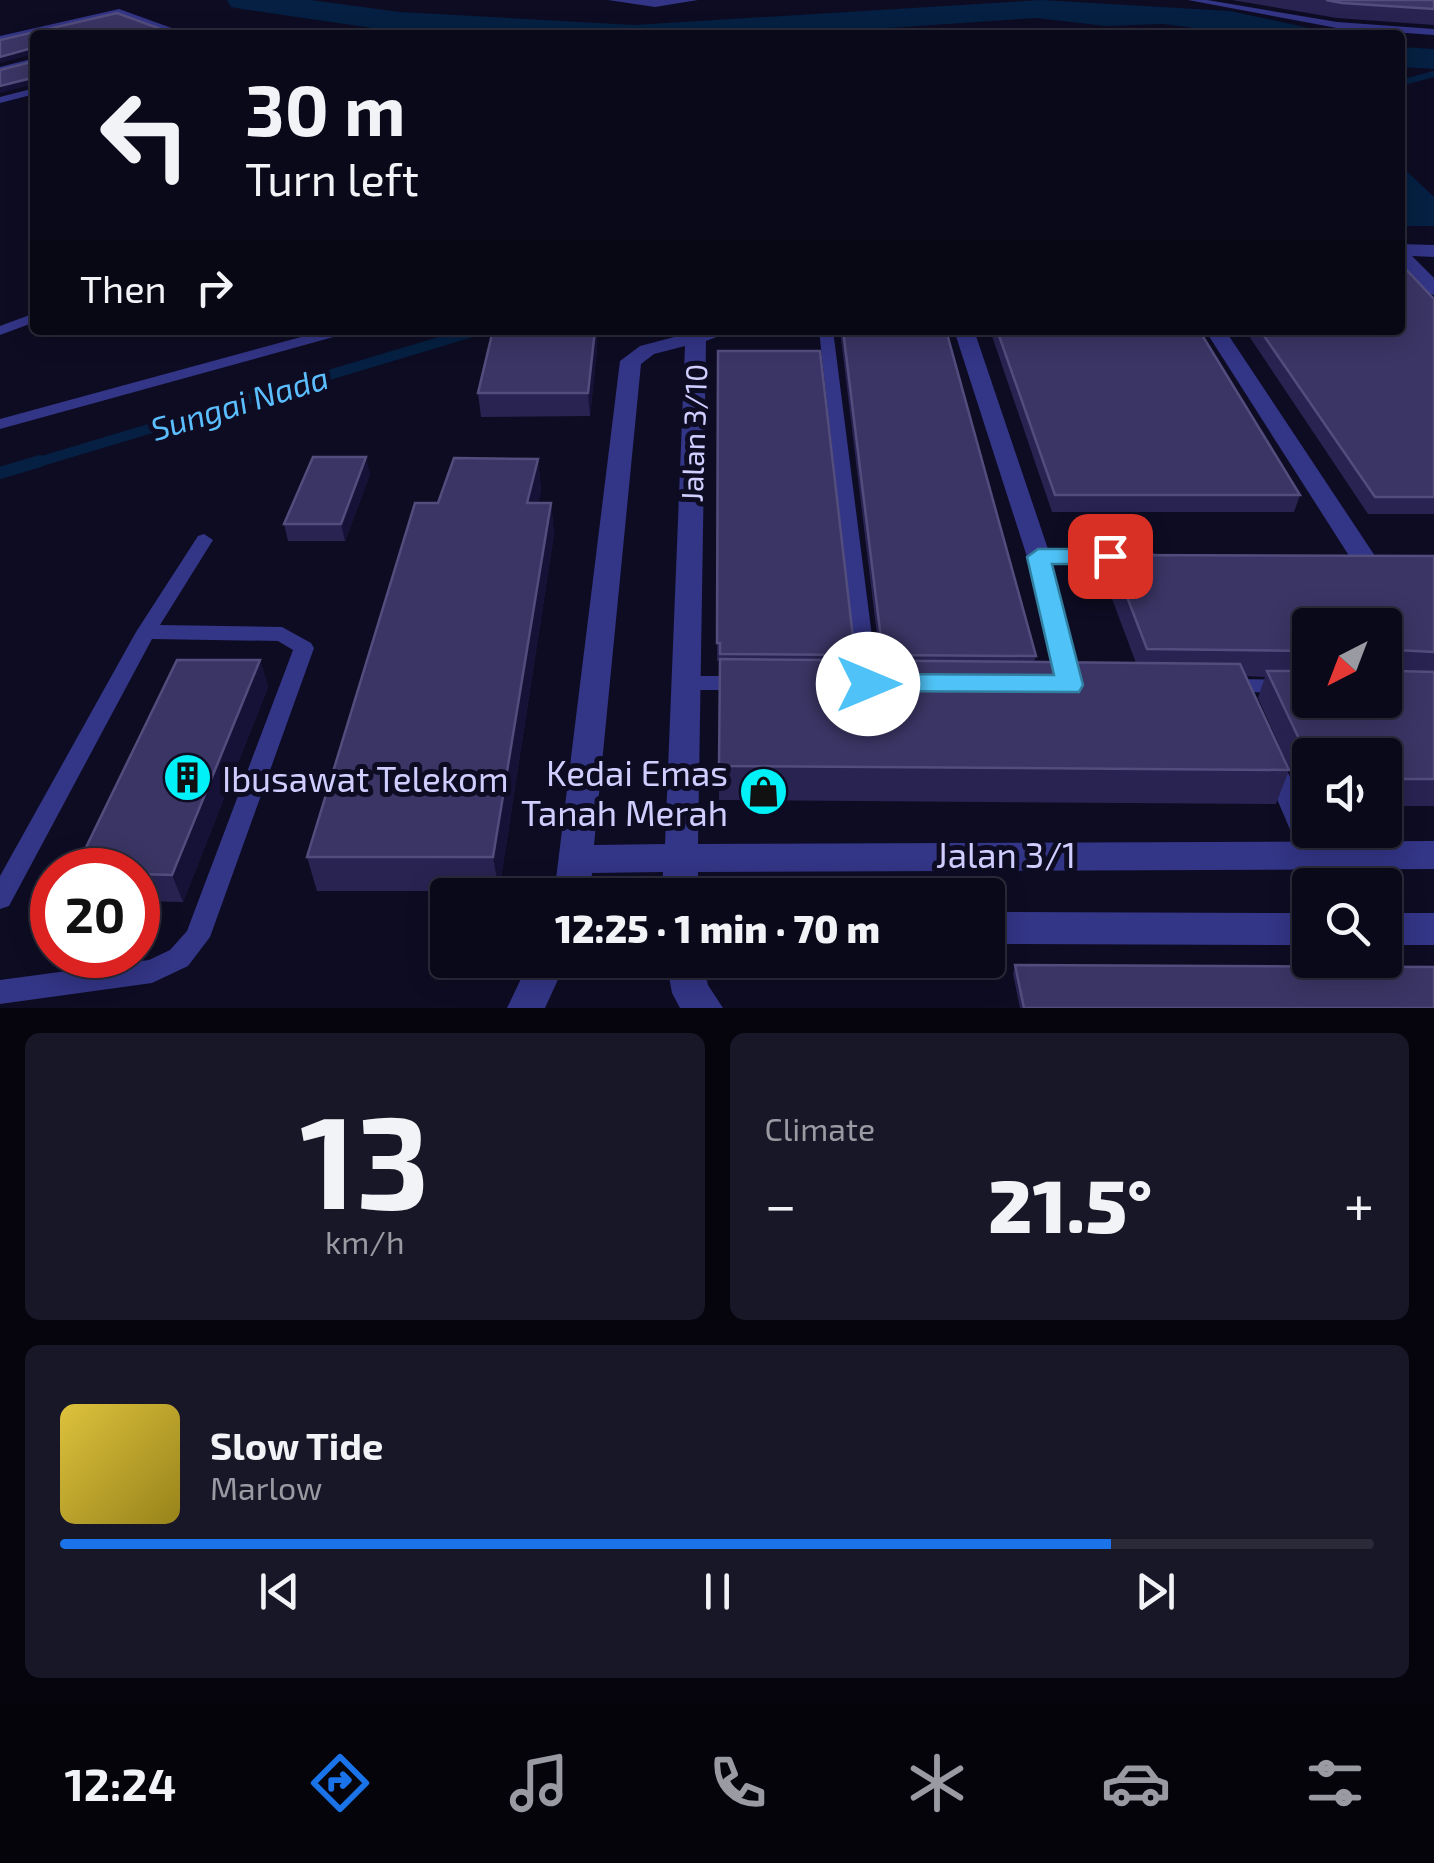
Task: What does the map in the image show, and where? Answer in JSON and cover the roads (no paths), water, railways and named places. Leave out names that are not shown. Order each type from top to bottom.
[{"type":"street","points":[[1405,252],[1434,251]]},
{"type":"street","points":[[1405,257],[1434,289]]},
{"type":"street","points":[[696,339],[709,335]]},
{"type":"street","points":[[966,335],[1038,557],[1172,556]]},
{"type":"street","points":[[1218,335],[1371,556],[1324,556]]},
{"type":"street","name":"Jalan 3/10","points":[[575,878],[631,361],[647,350],[696,339],[681,878]]},
{"type":"street","name":"Jalan 3/1","points":[[579,859],[1312,852],[1434,855]]},
{"type":"street","points":[[1005,928],[1292,929]]},
{"type":"street","points":[[1402,929],[1434,929]]},
{"type":"street","points":[[526,1008],[540,978]]},
{"type":"street","points":[[688,978],[691,993],[704,1008]]},
{"type":"lane","points":[[612,0],[666,4],[694,0]]},
{"type":"lane","points":[[1192,0],[1337,25],[1434,32]]},
{"type":"lane","points":[[40,30],[119,12],[172,30]]},
{"type":"lane","points":[[157,30],[166,28]]},
{"type":"lane","points":[[0,39],[30,32]]},
{"type":"lane","points":[[0,70],[30,62]]},
{"type":"lane","points":[[0,100],[30,92]]},
{"type":"lane","points":[[0,330],[30,319]]},
{"type":"lane","points":[[0,424],[325,335]]},
{"type":"lane","points":[[827,335],[868,684]]},
{"type":"lane","points":[[0,900],[146,632],[204,540]]},
{"type":"lane","points":[[1038,557],[1070,685]]},
{"type":"lane","points":[[0,992],[152,970],[180,958],[197,937],[304,648],[282,634],[146,632]]},
{"type":"lane","points":[[686,683],[759,683]]},
{"type":"lane","points":[[1200,686],[1242,695],[1292,689]]},
{"type":"lane","points":[[1268,753],[1312,852]]},
{"type":"water","points":[[1405,170],[1434,197],[1434,226],[1405,226]]},
{"type":"waterway","points":[[242,0],[400,22],[544,30]]},
{"type":"waterway","points":[[711,30],[1036,9],[1106,16],[1163,14],[1273,30]]},
{"type":"waterway","points":[[1405,57],[1434,59]]},
{"type":"waterway","name":"Sungai Nada","points":[[1405,82],[1434,74]]},
{"type":"waterway","name":"Sungai Nada","points":[[32,464],[462,335]]},
{"type":"waterway","name":"Sungai Nada","points":[[0,473],[40,461]]},
{"type":"place","name":"Ibusawat Telekom","points":[[187,778]]},
{"type":"place","name":"Kedai Emas Tanah Merah","points":[[763,792]]}]
